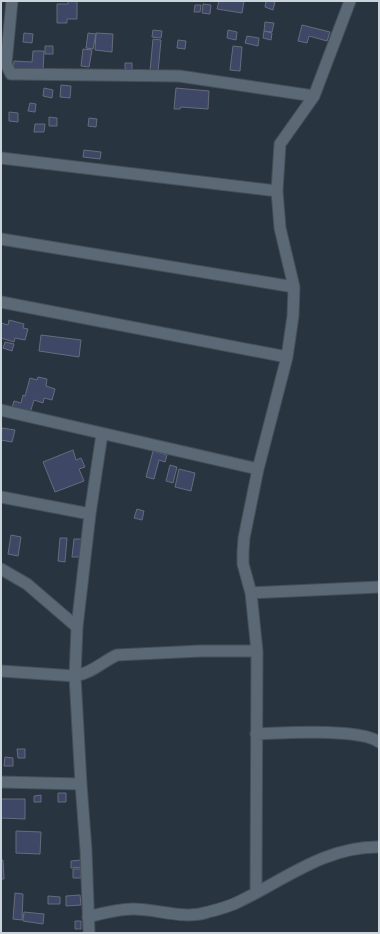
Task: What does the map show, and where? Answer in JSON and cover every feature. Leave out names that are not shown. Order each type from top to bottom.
[{"type":"street","points":[[12,1],[6,64],[11,74],[178,76],[314,96]]},
{"type":"street","points":[[256,892],[257,651],[251,593],[243,564],[243,552],[244,538],[258,469],[287,357],[292,316],[294,287],[280,228],[277,191],[280,144],[314,96],[350,1]]},
{"type":"street","points":[[1,158],[277,191]]},
{"type":"street","points":[[1,239],[294,287]]},
{"type":"street","points":[[1,302],[287,357]]},
{"type":"street","points":[[1,410],[258,469]]},
{"type":"street","points":[[89,933],[86,850],[75,676],[77,627],[90,514],[102,434]]},
{"type":"street","points":[[1,497],[90,514]]},
{"type":"street","points":[[1,569],[27,584],[77,627]]},
{"type":"street","points":[[251,593],[379,587]]},
{"type":"street","points":[[1,671],[75,676],[91,671],[108,659],[117,655],[200,651],[257,651]]},
{"type":"street","points":[[256,734],[338,733],[360,735],[375,739],[379,742]]},
{"type":"street","points":[[1,782],[81,784]]},
{"type":"street","points":[[88,917],[112,911],[133,909],[191,916],[206,913],[233,904],[290,873],[326,857],[354,848],[379,847]]},
{"type":"building","points":[[68,1],[77,1],[77,19],[67,19],[67,23],[57,23],[57,4],[68,4]]},
{"type":"building","points":[[219,1],[244,1],[242,13],[217,9]]},
{"type":"building","points":[[266,1],[275,2],[273,10],[265,7]]},
{"type":"building","points":[[203,4],[211,5],[210,14],[202,13]]},
{"type":"building","points":[[195,5],[201,5],[200,12],[194,12]]},
{"type":"building","points":[[265,22],[274,23],[272,32],[264,31]]},
{"type":"building","points":[[302,25],[330,32],[327,41],[309,36],[307,43],[298,41]]},
{"type":"building","points":[[153,30],[162,31],[161,38],[152,37]]},
{"type":"building","points":[[228,30],[237,32],[236,40],[227,38]]},
{"type":"building","points":[[264,31],[272,33],[271,40],[263,38]]},
{"type":"building","points":[[24,33],[33,34],[32,43],[23,42]]},
{"type":"building","points":[[88,33],[96,34],[93,49],[86,48]]},
{"type":"building","points":[[96,33],[113,34],[112,52],[95,50]]},
{"type":"building","points":[[247,36],[259,38],[258,46],[245,43]]},
{"type":"building","points":[[153,39],[161,40],[158,72],[150,71]]},
{"type":"building","points":[[178,40],[186,41],[185,49],[177,48]]},
{"type":"building","points":[[45,46],[53,46],[53,54],[45,54]]},
{"type":"building","points":[[233,46],[242,47],[240,71],[230,70]]},
{"type":"building","points":[[83,49],[92,50],[89,67],[81,66]]},
{"type":"building","points":[[33,51],[44,51],[43,73],[13,71],[14,61],[32,62]]},
{"type":"building","points":[[125,63],[132,63],[132,70],[125,69]]},
{"type":"building","points":[[61,85],[71,86],[70,98],[60,97]]},
{"type":"building","points":[[44,88],[53,90],[52,98],[43,96]]},
{"type":"building","points":[[176,88],[209,91],[208,109],[181,107],[180,109],[174,109]]},
{"type":"building","points":[[30,103],[36,104],[35,112],[28,111]]},
{"type":"building","points":[[9,112],[18,113],[18,122],[9,121]]},
{"type":"building","points":[[49,117],[57,118],[57,126],[49,126]]},
{"type":"building","points":[[89,118],[97,119],[96,127],[88,126]]},
{"type":"building","points":[[35,124],[45,124],[44,132],[34,132]]},
{"type":"building","points":[[84,150],[101,152],[100,159],[83,157]]},
{"type":"building","points":[[9,320],[24,324],[23,328],[28,329],[25,340],[15,338],[14,342],[1,338],[1,323],[8,325]]},
{"type":"building","points":[[41,335],[81,340],[79,357],[39,351]]},
{"type":"building","points":[[5,342],[14,344],[12,351],[3,348]]},
{"type":"building","points":[[38,377],[47,379],[46,386],[55,389],[52,400],[44,398],[43,403],[34,400],[30,413],[12,408],[14,401],[21,403],[23,395],[25,396],[30,378],[37,380]]},
{"type":"building","points":[[2,428],[15,430],[12,442],[1,440]]},
{"type":"building","points":[[73,450],[76,460],[81,458],[85,467],[79,469],[84,481],[55,492],[43,462]]},
{"type":"building","points":[[153,451],[167,455],[165,462],[159,460],[154,479],[146,477]]},
{"type":"building","points":[[170,465],[177,467],[173,483],[166,481]]},
{"type":"building","points":[[179,469],[195,473],[191,491],[175,487]]},
{"type":"building","points":[[137,509],[144,511],[142,520],[134,518]]},
{"type":"building","points":[[11,535],[21,537],[18,556],[8,554]]},
{"type":"building","points":[[60,538],[67,538],[65,562],[58,561]]},
{"type":"building","points":[[74,539],[83,539],[80,557],[72,557]]},
{"type":"building","points":[[17,749],[25,749],[25,758],[18,758]]},
{"type":"building","points":[[5,757],[13,758],[13,766],[4,766]]},
{"type":"building","points":[[58,793],[66,793],[66,802],[58,802]]},
{"type":"building","points":[[41,795],[41,802],[34,802],[34,796]]},
{"type":"building","points":[[1,799],[25,799],[25,819],[1,818]]},
{"type":"building","points":[[16,831],[41,832],[40,854],[16,853]]},
{"type":"building","points":[[1,860],[3,860],[4,879],[1,879]]},
{"type":"building","points":[[81,860],[82,867],[71,868],[71,861]]},
{"type":"building","points":[[73,869],[81,869],[81,878],[73,878]]},
{"type":"building","points":[[15,893],[23,894],[22,920],[13,919]]},
{"type":"building","points":[[80,895],[81,905],[66,906],[66,896]]},
{"type":"building","points":[[48,896],[60,897],[60,904],[48,904]]},
{"type":"building","points":[[24,912],[44,914],[43,924],[23,921]]},
{"type":"building","points":[[75,921],[81,921],[81,929],[75,929]]}]
